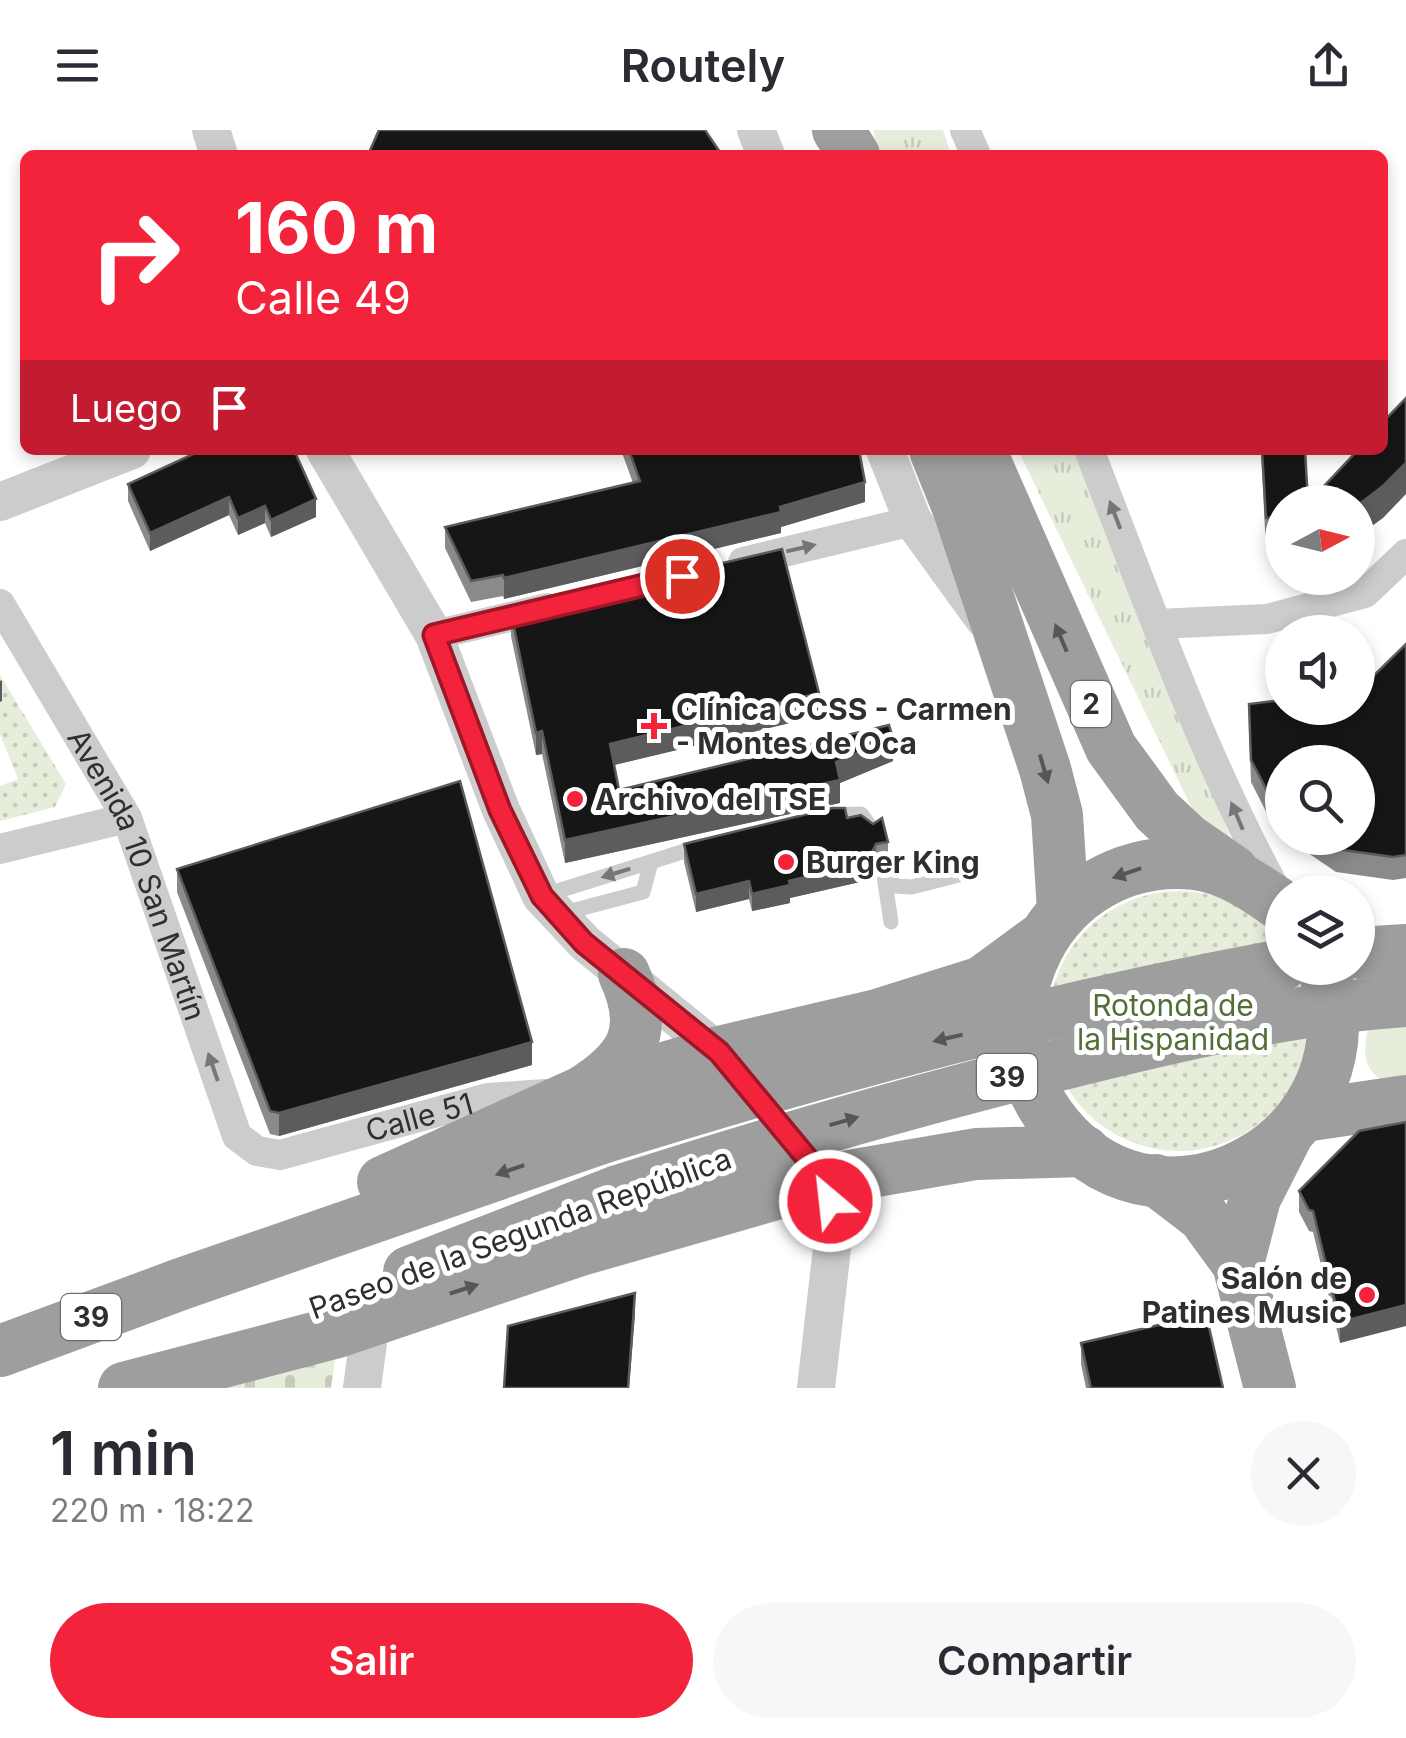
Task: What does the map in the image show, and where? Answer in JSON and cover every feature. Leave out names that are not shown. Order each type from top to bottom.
[{"type":"highway","name":"2","points":[[937,455],[1045,769],[1056,815],[1053,925],[1027,968],[1020,1002],[1019,1036],[1026,1069],[1039,1100],[1058,1128],[1084,1150],[1130,1174],[1156,1180],[1191,1180],[1225,1173],[1257,1159],[1295,1127]]},
{"type":"highway","name":"2","points":[[982,455],[1112,748],[1156,811],[1187,839],[1265,892]]},
{"type":"highway","points":[[592,1115],[719,1052],[877,1014],[982,982],[1102,882],[1147,866],[1196,864],[1265,893]]},
{"type":"highway","points":[[1375,916],[1406,915]]},
{"type":"highway","points":[[1375,952],[1406,950]]},
{"type":"highway","name":"Paseo de la Segunda República","points":[[0,1351],[181,1284],[592,1115],[739,1094],[914,1046],[1168,986],[1265,969]]},
{"type":"highway","points":[[592,1115],[605,1078],[626,1058],[637,1030],[636,1001],[624,974]]},
{"type":"highway","name":"2","points":[[1238,1264],[1255,1198],[1325,1077],[1334,1035],[1329,985]]},
{"type":"highway","name":"Paseo de la Segunda República","points":[[109,1388],[618,1191],[916,1100],[1182,1034],[1360,1004],[1406,1002]]},
{"type":"highway","points":[[1295,1127],[1406,1101]]},
{"type":"highway","points":[[124,1388],[299,1343],[577,1251],[825,1180],[976,1154],[1084,1150]]},
{"type":"highway","name":"2","points":[[1156,1180],[1203,1216],[1238,1264],[1270,1388]]},
{"type":"street","points":[[0,502],[119,455]]},
{"type":"street","points":[[328,455],[434,635],[500,810],[549,906],[719,1052],[825,1180],[834,1222],[816,1388]]},
{"type":"street","points":[[886,455],[913,521],[1005,648]]},
{"type":"street","points":[[1092,455],[1265,885]]},
{"type":"street","points":[[714,569],[913,521]]},
{"type":"street","points":[[1157,624],[1267,619],[1365,593],[1406,554]]},
{"type":"street","points":[[434,635],[583,600]]},
{"type":"street","name":"Avenida 10 San Martín","points":[[0,604],[126,818],[237,1136],[257,1151]]},
{"type":"street","points":[[0,848],[126,818]]},
{"type":"street","name":"Calle 51","points":[[257,1151],[280,1154],[488,1098],[592,1115]]},
{"type":"street","points":[[362,1388],[371,1320]]},
{"type":"lane","points":[[812,819],[831,814],[861,814],[873,830]]},
{"type":"lane","points":[[549,906],[651,862],[716,842]]},
{"type":"lane","points":[[549,906],[643,892],[651,862]]},
{"type":"lane","points":[[891,922],[883,870],[895,886],[974,872]]},
{"type":"green space","points":[[873,130],[943,130],[949,150],[879,150]]},
{"type":"green space","points":[[1020,455],[1075,455],[1236,851],[1198,821]]},
{"type":"green space","points":[[0,675],[66,784],[55,807],[0,821],[0,786],[18,779],[0,734]]},
{"type":"green space","name":"Rotonda de la Hispanidad","points":[[1154,893],[1204,893],[1251,913],[1265,924],[1265,985],[1303,985],[1307,1046],[1287,1093],[1251,1129],[1204,1149],[1154,1149],[1107,1129],[1071,1093],[1051,1046],[1051,996],[1071,949],[1107,913]]},
{"type":"green space","points":[[1406,1024],[1406,1078],[1380,1079],[1367,1061],[1368,1026]]},
{"type":"green space","points":[[336,1352],[331,1388],[222,1388]]},
{"type":"building","points":[[379,130],[705,130],[719,150],[370,150]]},
{"type":"building","points":[[1406,398],[1406,463],[1375,492],[1375,485],[1325,485],[1353,455],[1388,455],[1388,417]]},
{"type":"building","points":[[191,455],[296,455],[316,499],[271,520],[265,506],[238,518],[229,497],[150,533],[128,484]]},
{"type":"building","points":[[631,455],[860,455],[865,482],[780,507],[781,512],[504,578],[503,575],[471,581],[445,527],[640,481]]},
{"type":"building","points":[[1262,455],[1305,455],[1307,485],[1265,485],[1265,501]]},
{"type":"building","name":"Clínica CCSS - Carmen - Montes de Oca","points":[[782,549],[819,693],[610,744],[619,790],[889,725],[893,738],[836,762],[840,780],[565,840],[542,731],[536,733],[511,613]]},
{"type":"building","points":[[1406,644],[1406,855],[1393,857],[1375,854],[1375,745],[1265,745],[1265,787],[1251,760],[1249,704],[1265,702],[1265,725],[1375,725],[1375,674]]},
{"type":"building","points":[[460,781],[532,1042],[279,1113],[270,1111],[177,869]]},
{"type":"building","name":"Burger King","points":[[845,808],[847,818],[861,815],[873,824],[882,818],[888,842],[876,844],[871,854],[873,861],[752,894],[749,881],[696,894],[684,844]]},
{"type":"building","points":[[1406,1122],[1406,1305],[1340,1322],[1313,1211],[1299,1191],[1359,1131]]},
{"type":"building","points":[[635,1293],[628,1388],[504,1388],[508,1326]]},
{"type":"building","points":[[1206,1314],[1223,1388],[1091,1388],[1081,1343]]},
{"type":"place","name":"Clínica CCSS - Carmen - Montes de Oca","points":[[654,726]]},
{"type":"place","name":"Archivo del TSE","points":[[575,799]]},
{"type":"place","name":"Burger King","points":[[786,862]]},
{"type":"place","name":"Salón de Patines Music","points":[[1367,1295]]},
{"type":"route","points":[[682,576],[434,635],[500,810],[542,896],[584,943],[719,1052],[825,1180],[830,1201]]}]
